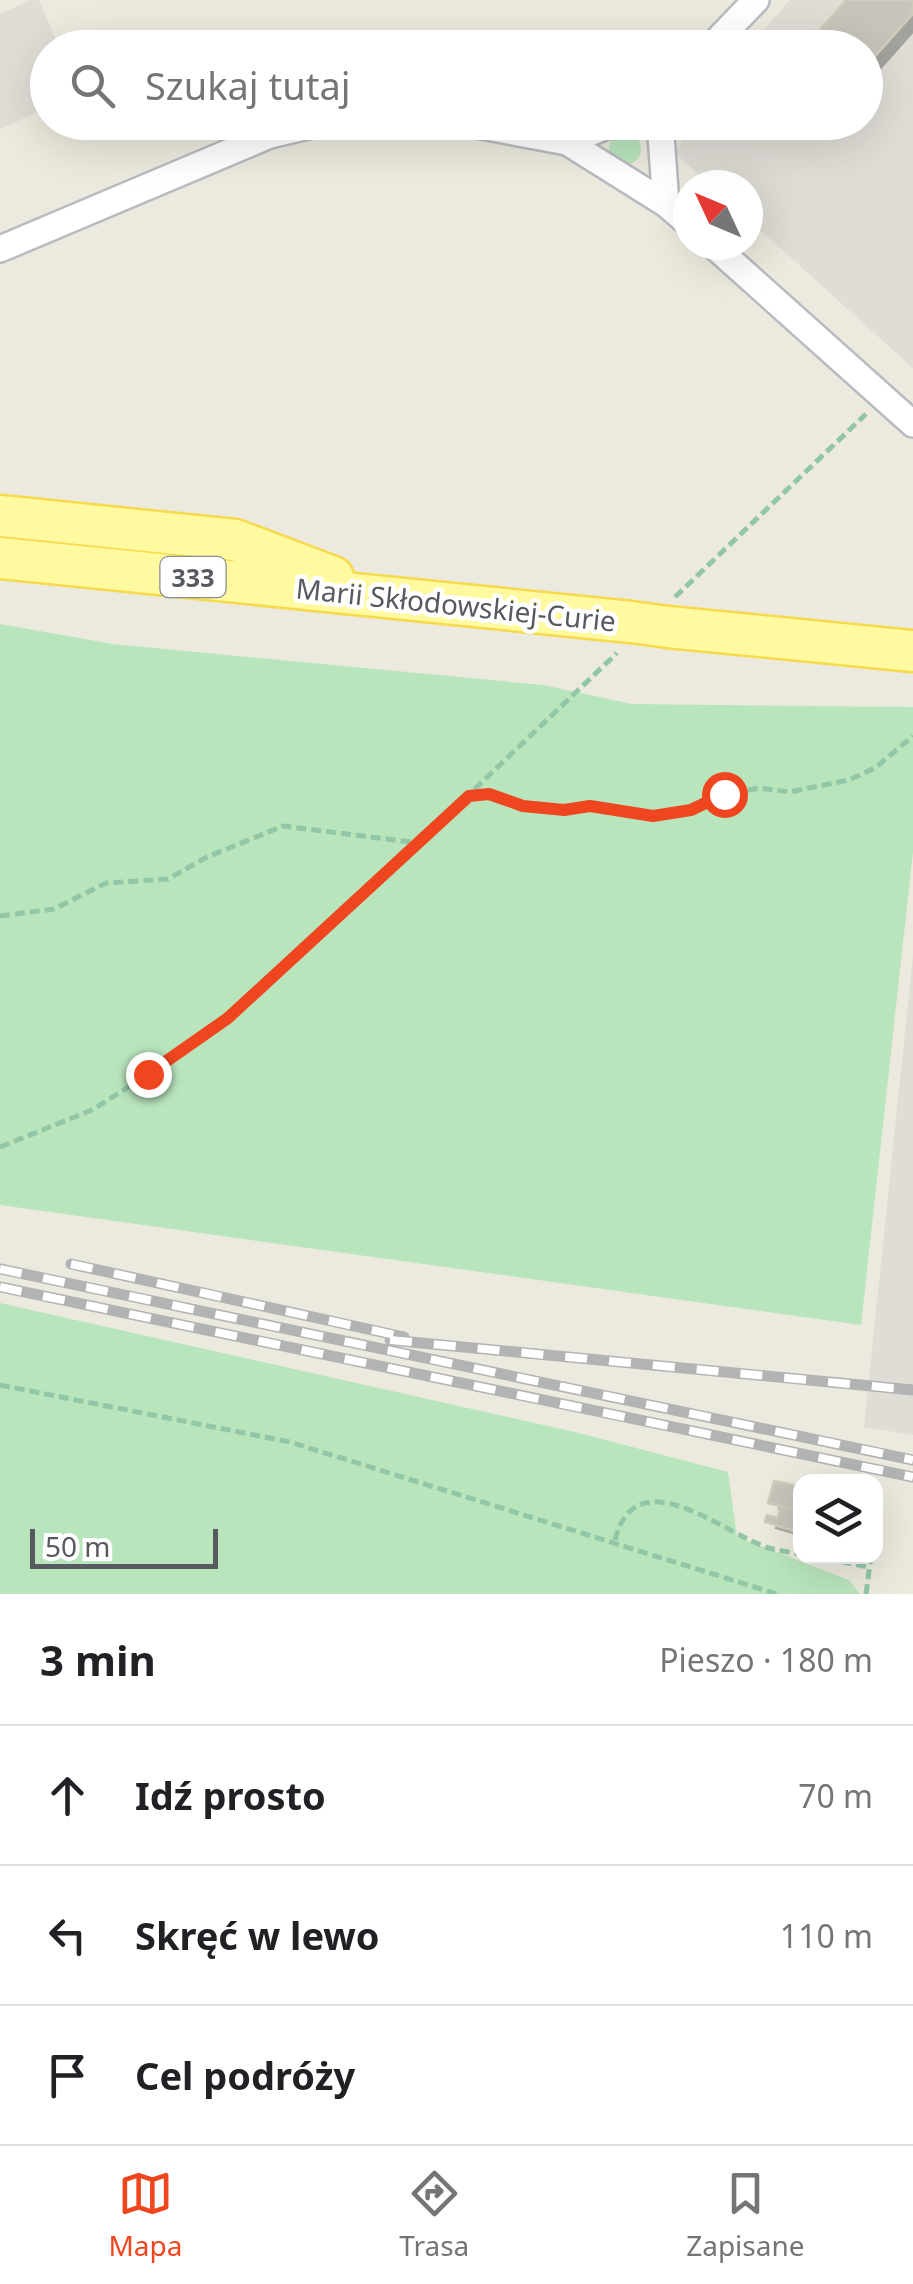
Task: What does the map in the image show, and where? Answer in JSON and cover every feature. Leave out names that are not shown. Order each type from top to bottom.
[{"type":"main road","name":"333","points":[[0,516],[235,540],[386,597]]},
{"type":"main road","name":"Marii Skłodowskiej-Curie","points":[[0,558],[913,651]]},
{"type":"street","points":[[727,30],[756,0]]},
{"type":"street","points":[[0,249],[258,140]]},
{"type":"street","points":[[556,140],[567,142],[673,210]]},
{"type":"street","points":[[567,142],[572,140]]},
{"type":"street","points":[[661,140],[666,204]]},
{"type":"street","points":[[730,260],[913,424]]},
{"type":"path","points":[[0,1146],[92,1110],[204,1038],[420,843],[884,397]]},
{"type":"path","points":[[469,796],[489,794],[523,806],[564,810],[580,805],[653,816],[681,813],[724,794],[760,788],[790,792],[849,780],[875,768],[913,736]]},
{"type":"path","points":[[0,916],[54,909],[106,883],[168,879],[206,857],[283,826],[420,843]]},
{"type":"path","points":[[0,1385],[290,1442],[777,1594]]},
{"type":"path","points":[[615,1541],[620,1522],[633,1507],[662,1502],[712,1518],[766,1548],[793,1553]]},
{"type":"path","points":[[851,1564],[870,1568]]},
{"type":"path","points":[[866,1594],[870,1564]]},
{"type":"shaded area","points":[[39,0],[52,30],[30,30],[30,116],[0,129],[0,14]]},
{"type":"shaded area","points":[[790,0],[913,0],[913,368],[763,233],[763,170],[694,170],[674,152],[683,140],[883,140],[883,30],[764,30]]},
{"type":"shaded area","points":[[913,955],[913,1435],[864,1427]]},
{"type":"green space","points":[[612,140],[640,143],[640,155],[631,164],[619,164],[610,155]]},
{"type":"green space","points":[[0,624],[113,644],[543,685],[632,704],[913,707],[913,852],[861,1325],[0,1205]]},
{"type":"green space","points":[[0,1303],[575,1432],[728,1472],[737,1537],[793,1558],[793,1564],[807,1564],[849,1580],[860,1594],[0,1594]]},
{"type":"building","points":[[846,0],[913,0],[913,13],[883,47],[883,30],[820,30]]},
{"type":"building","points":[[774,1481],[793,1485],[793,1509],[768,1503]]},
{"type":"building","points":[[781,1506],[793,1509],[793,1530],[765,1522],[767,1515],[778,1518]]},
{"type":"railway","points":[[71,1264],[404,1337]]},
{"type":"railway","points":[[0,1269],[913,1460]]},
{"type":"railway","points":[[0,1287],[913,1477]]},
{"type":"railway","points":[[390,1340],[913,1390]]},
{"type":"route","points":[[148,1074],[204,1038],[300,956],[469,796],[489,794],[523,806],[564,810],[580,805],[653,816],[691,810],[724,794]]}]
